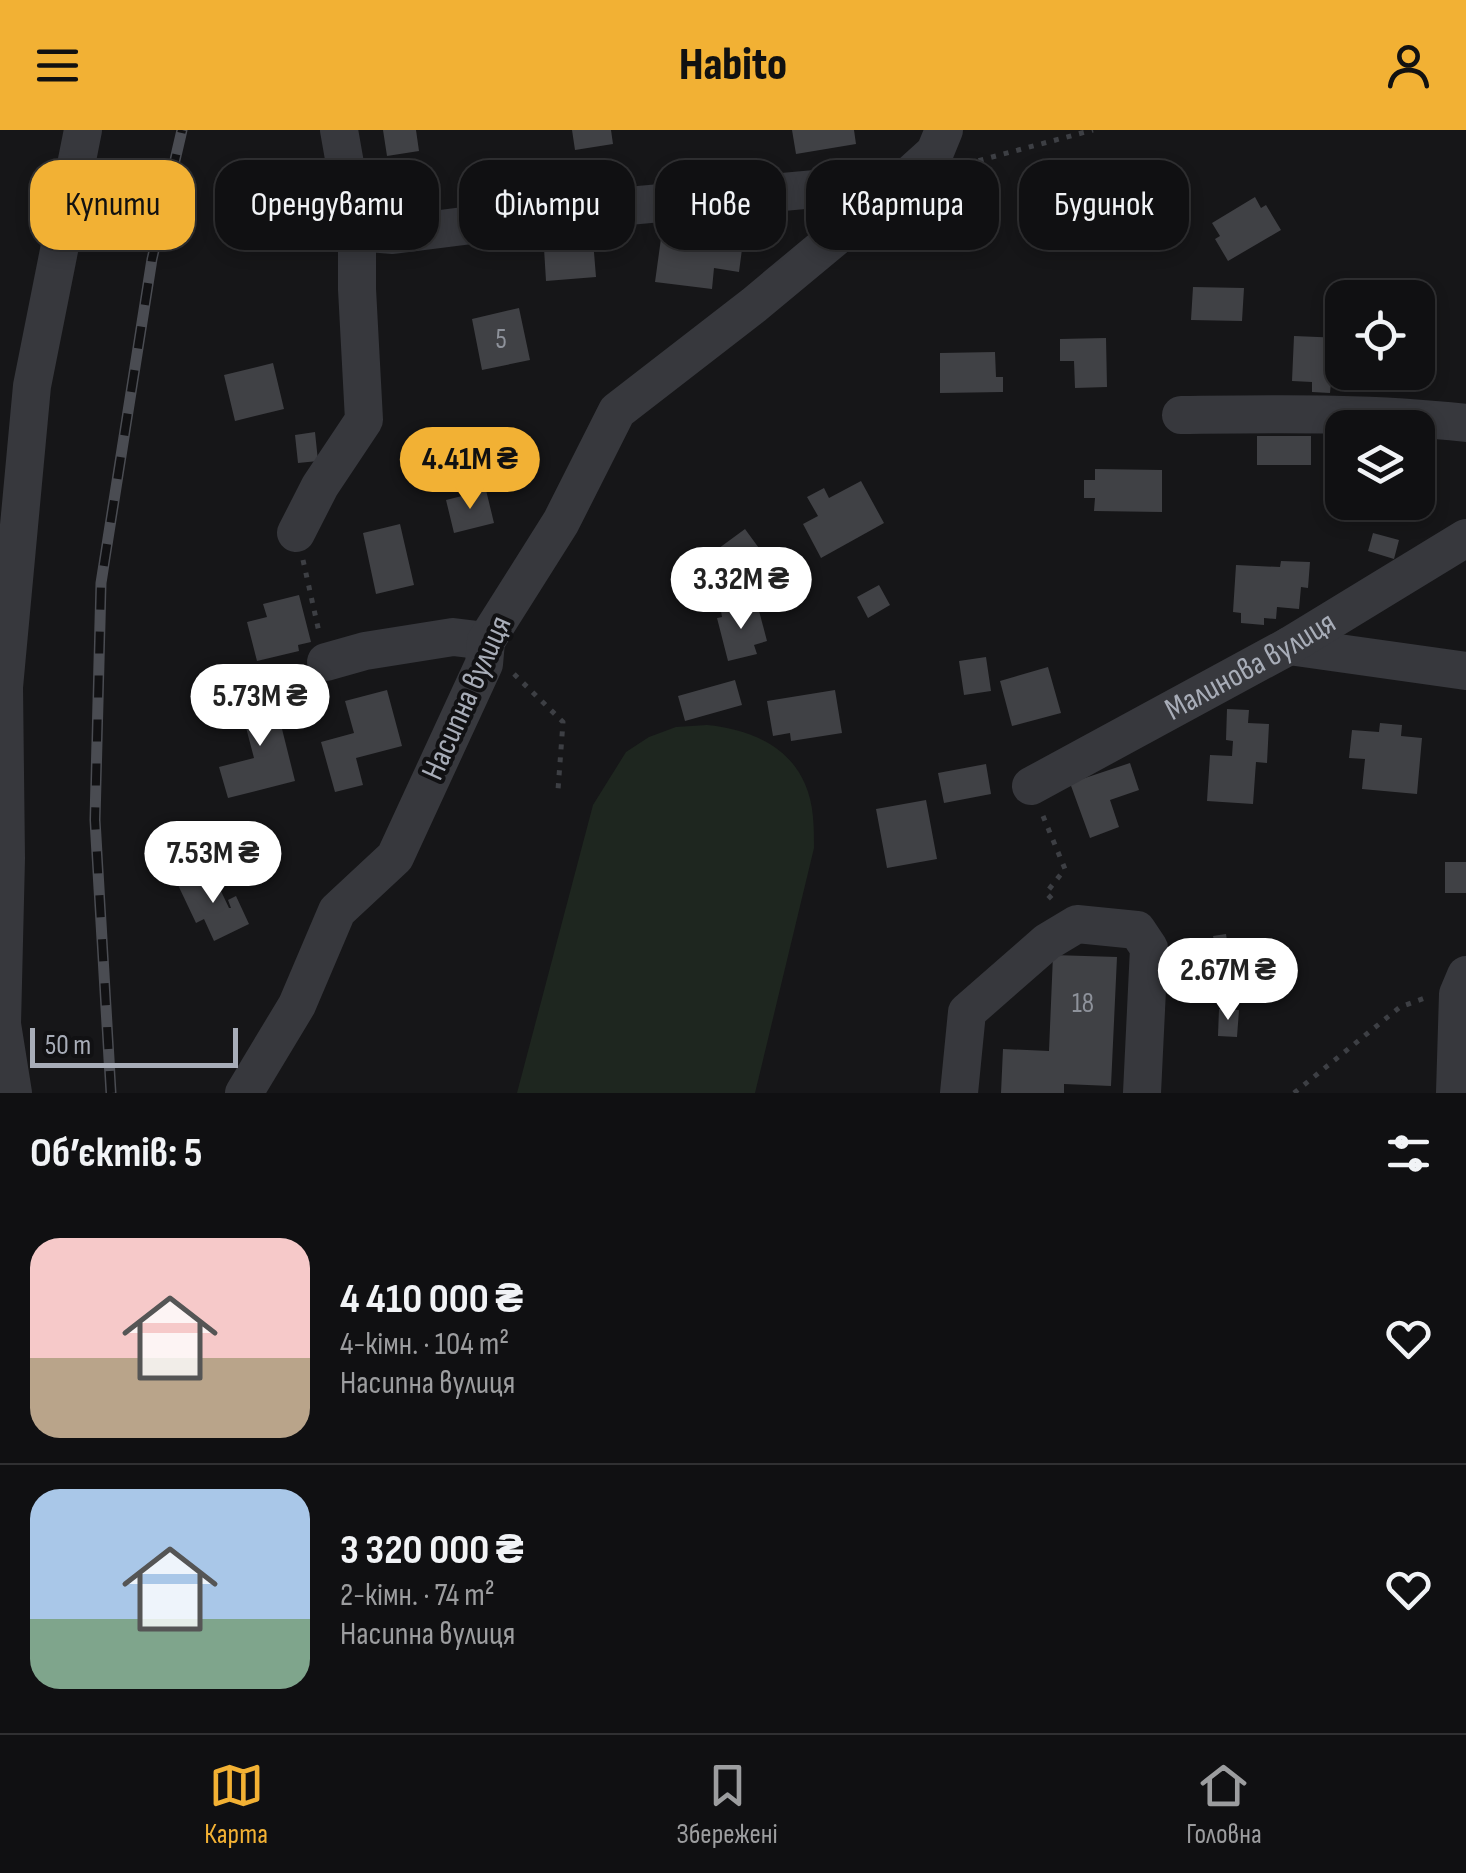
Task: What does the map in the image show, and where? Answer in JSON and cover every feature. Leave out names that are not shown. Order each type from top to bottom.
[{"type":"street","points":[[13,1093],[2,1024],[6,858],[4,686],[16,386],[83,130]]},
{"type":"street","points":[[339,130],[345,160]]},
{"type":"street","name":"Насипна вулиця","points":[[926,160],[935,152],[944,130]]},
{"type":"street","points":[[439,229],[606,208],[806,190]]},
{"type":"street","points":[[296,533],[320,486],[364,420],[358,250]]},
{"type":"street","name":"Насипна вулиця","points":[[244,1093],[297,1005],[337,911],[395,856],[484,664],[486,641],[561,522],[617,410],[820,250]]},
{"type":"street","points":[[1182,415],[1326,414],[1466,423]]},
{"type":"street","name":"Малинова вулиця","points":[[1031,786],[1289,646],[1466,538]]},
{"type":"street","points":[[326,662],[453,636],[486,641]]},
{"type":"street","points":[[1289,646],[1466,671]]},
{"type":"street","points":[[959,1093],[967,1012],[1047,942],[1077,924],[1137,930],[1149,948],[1142,1093]]},
{"type":"street","points":[[1454,1093],[1462,984]]},
{"type":"path","points":[[982,160],[1093,130]]},
{"type":"path","points":[[296,533],[326,662]]},
{"type":"path","points":[[486,641],[521,683],[564,722],[558,790]]},
{"type":"path","points":[[1031,786],[1064,869],[1046,893],[1077,924]]},
{"type":"path","points":[[1294,1093],[1400,1006],[1462,984]]},
{"type":"shaded area","points":[[707,725],[751,735],[788,758],[805,784],[813,816],[814,848],[755,1093],[517,1093],[593,805],[626,752],[649,737],[676,727]]},
{"type":"building","points":[[383,130],[416,130],[419,151],[387,156]]},
{"type":"building","points":[[572,130],[611,130],[613,144],[575,150]]},
{"type":"building","points":[[792,130],[854,130],[856,144],[796,154]]},
{"type":"building","points":[[1255,197],[1261,208],[1266,205],[1281,230],[1228,261],[1215,239],[1220,236],[1212,223]]},
{"type":"building","points":[[544,250],[594,250],[596,277],[546,281]]},
{"type":"building","points":[[659,250],[742,250],[739,272],[714,268],[712,289],[655,282]]},
{"type":"building","points":[[1193,287],[1244,288],[1242,321],[1191,320]]},
{"type":"building","points":[[519,308],[530,360],[482,370],[472,319]]},
{"type":"building","points":[[1294,336],[1325,337],[1325,390],[1330,393],[1312,392],[1312,382],[1292,381]]},
{"type":"building","points":[[1106,338],[1107,387],[1075,388],[1074,361],[1060,361],[1060,339]]},
{"type":"building","points":[[995,352],[996,377],[1003,377],[1003,392],[940,393],[940,353]]},
{"type":"building","points":[[273,363],[284,409],[235,421],[224,375]]},
{"type":"building","points":[[315,432],[318,461],[298,463],[295,435]]},
{"type":"building","points":[[1257,436],[1311,436],[1311,465],[1257,465]]},
{"type":"building","points":[[1095,469],[1162,470],[1162,512],[1094,511],[1095,498],[1084,498],[1084,480],[1095,480]]},
{"type":"building","points":[[861,481],[884,523],[821,558],[803,524],[818,516],[807,497],[824,488],[829,498]]},
{"type":"building","points":[[486,490],[494,523],[454,533],[446,500]]},
{"type":"building","points":[[400,524],[414,585],[376,594],[363,533]]},
{"type":"building","points":[[745,529],[764,555],[747,566],[753,573],[719,597],[696,565]]},
{"type":"building","points":[[1373,533],[1399,540],[1394,559],[1368,551]]},
{"type":"building","points":[[1281,561],[1310,562],[1308,588],[1301,587],[1299,609],[1277,607],[1276,619],[1264,618],[1264,625],[1241,623],[1241,613],[1233,612],[1236,565],[1280,567]]},
{"type":"building","points":[[879,585],[890,605],[868,618],[857,597]]},
{"type":"building","points":[[299,595],[311,642],[298,645],[299,651],[257,661],[247,622],[267,617],[263,604]]},
{"type":"building","points":[[743,605],[745,610],[758,607],[767,641],[754,645],[757,654],[728,661],[717,618],[722,617],[721,611]]},
{"type":"building","points":[[986,657],[991,691],[964,695],[959,661]]},
{"type":"building","points":[[1048,667],[1061,713],[1012,726],[1000,681]]},
{"type":"building","points":[[735,680],[742,705],[685,721],[678,696]]},
{"type":"building","points":[[272,689],[295,781],[228,798],[219,767],[254,758],[238,697]]},
{"type":"building","points":[[387,690],[402,746],[356,758],[363,785],[335,792],[321,742],[354,733],[345,701]]},
{"type":"building","points":[[835,690],[842,733],[791,741],[790,733],[773,736],[767,701]]},
{"type":"building","points":[[1227,709],[1249,710],[1248,723],[1269,724],[1267,763],[1256,762],[1253,804],[1207,801],[1210,755],[1232,756],[1233,741],[1226,740]]},
{"type":"building","points":[[1380,723],[1402,725],[1401,736],[1422,738],[1417,794],[1362,789],[1365,759],[1349,758],[1352,730],[1379,732]]},
{"type":"building","points":[[1130,763],[1139,790],[1110,800],[1119,827],[1090,838],[1070,783]]},
{"type":"building","points":[[986,764],[991,794],[944,803],[938,773]]},
{"type":"building","points":[[926,800],[937,859],[887,868],[876,809]]},
{"type":"building","points":[[183,842],[190,857],[209,847],[217,863],[178,882],[164,851]]},
{"type":"building","points":[[1445,862],[1466,862],[1466,893],[1445,893]]},
{"type":"building","points":[[211,870],[229,908],[228,900],[236,896],[249,924],[214,941],[204,919],[196,923],[178,885]]},
{"type":"building","points":[[1226,934],[1228,947],[1216,949],[1213,936]]},
{"type":"building","points":[[1053,955],[1117,957],[1111,1086],[1064,1084],[1064,1093],[1001,1093],[1003,1049],[1049,1051]]},
{"type":"building","points":[[1219,1009],[1239,1010],[1237,1037],[1218,1036]]},
{"type":"railway","points":[[111,1093],[95,820],[101,583],[152,259],[182,130]]}]
